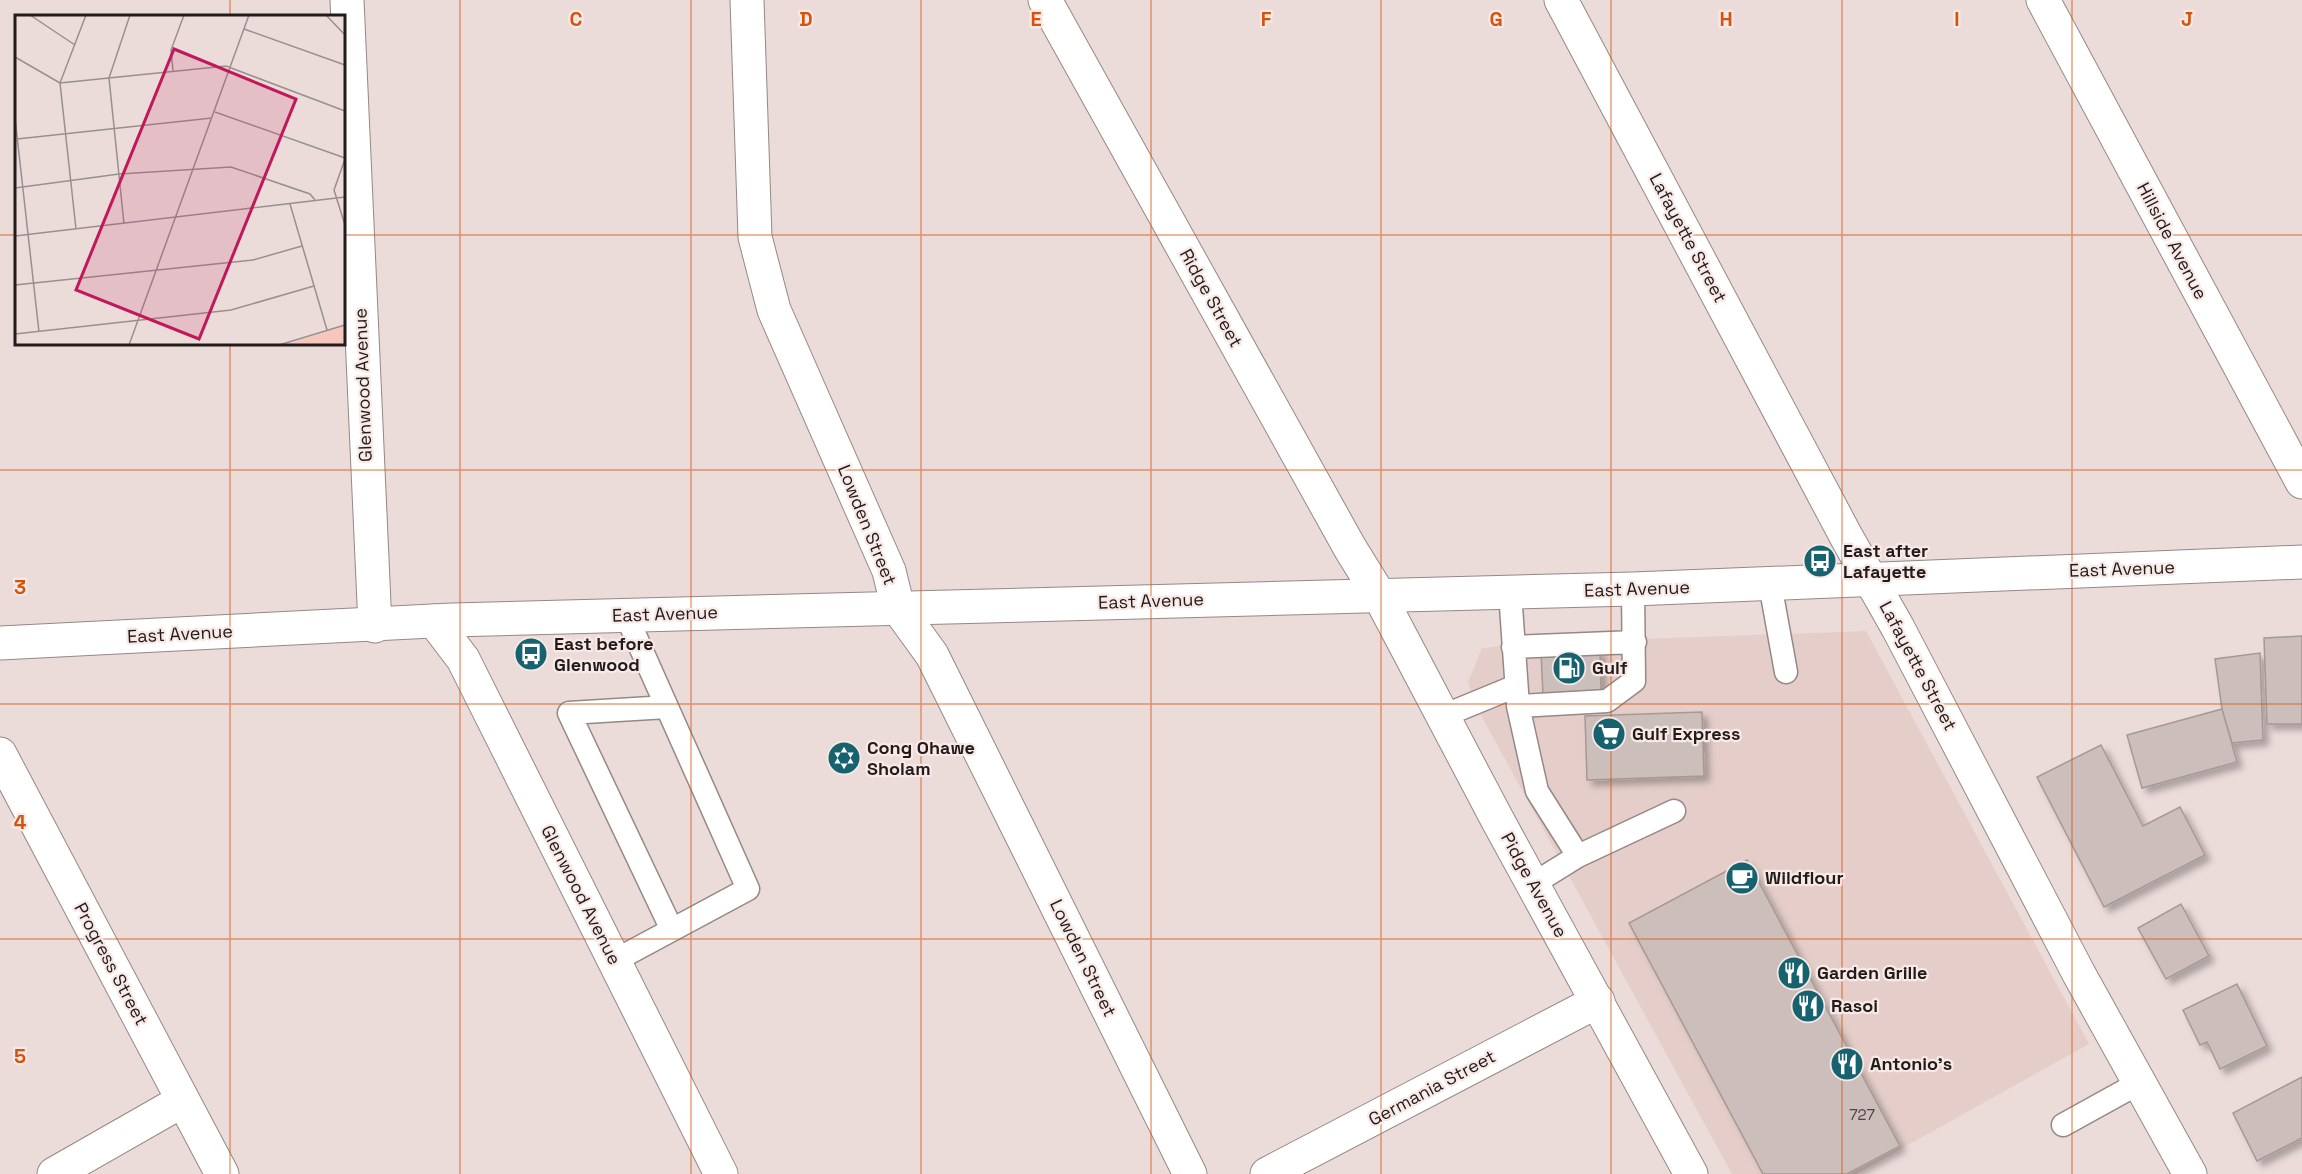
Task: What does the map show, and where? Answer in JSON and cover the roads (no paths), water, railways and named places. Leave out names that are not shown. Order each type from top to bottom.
[{"type":"street","name":"Glenwood Avenue","points":[[347,0],[375,626]]},
{"type":"street","name":"Lowden Street","points":[[747,0],[755,237],[774,310],[889,571],[898,608],[932,655],[1190,1174]]},
{"type":"street","name":"Ridge Street","points":[[1045,0],[1350,548],[1379,595]]},
{"type":"street","name":"Lafayette Street","points":[[1561,0],[2139,1083],[2190,1174]]},
{"type":"street","name":"Hillside Avenue","points":[[2043,0],[2302,482]]},
{"type":"street","name":"East Avenue","points":[[0,643],[375,626],[434,621],[1770,585],[2302,562]]},
{"type":"street","name":"Pidge Avenue","points":[[1379,595],[1691,1174]]},
{"type":"street","name":"Glenwood Avenue","points":[[434,621],[463,659],[721,1174]]},
{"type":"street","name":"Progress Street","points":[[0,754],[222,1174]]},
{"type":"street","name":"Germania Street","points":[[1267,1174],[1598,1001]]},
{"type":"street","points":[[54,1174],[182,1101]]},
{"type":"lane","points":[[1770,585],[1786,672]]},
{"type":"lane","points":[[1443,716],[1517,696],[1607,701],[1634,681],[1633,589]]},
{"type":"lane","points":[[1510,592],[1517,696],[1537,791],[1578,856]]},
{"type":"lane","points":[[614,961],[748,889],[627,615]]},
{"type":"lane","points":[[1513,647],[1570,647],[1635,642]]},
{"type":"lane","points":[[667,707],[569,713],[672,930]]},
{"type":"lane","points":[[1533,884],[1578,856],[1674,811]]},
{"type":"lane","points":[[2063,1125],[2139,1083]]},
{"type":"place","name":"East after Lafayette","points":[[1820,561]]},
{"type":"place","name":"East before Glenwood","points":[[531,654]]},
{"type":"place","name":"Gulf","points":[[1569,668]]},
{"type":"place","name":"Gulf Express","points":[[1609,734]]},
{"type":"place","name":"Cong Ohawe Sholam","points":[[844,758]]},
{"type":"place","name":"Wildflour","points":[[1742,878]]},
{"type":"place","name":"Garden Grille","points":[[1794,973]]},
{"type":"place","name":"Rasoi","points":[[1808,1006]]},
{"type":"place","name":"Antonio's","points":[[1847,1064]]}]
